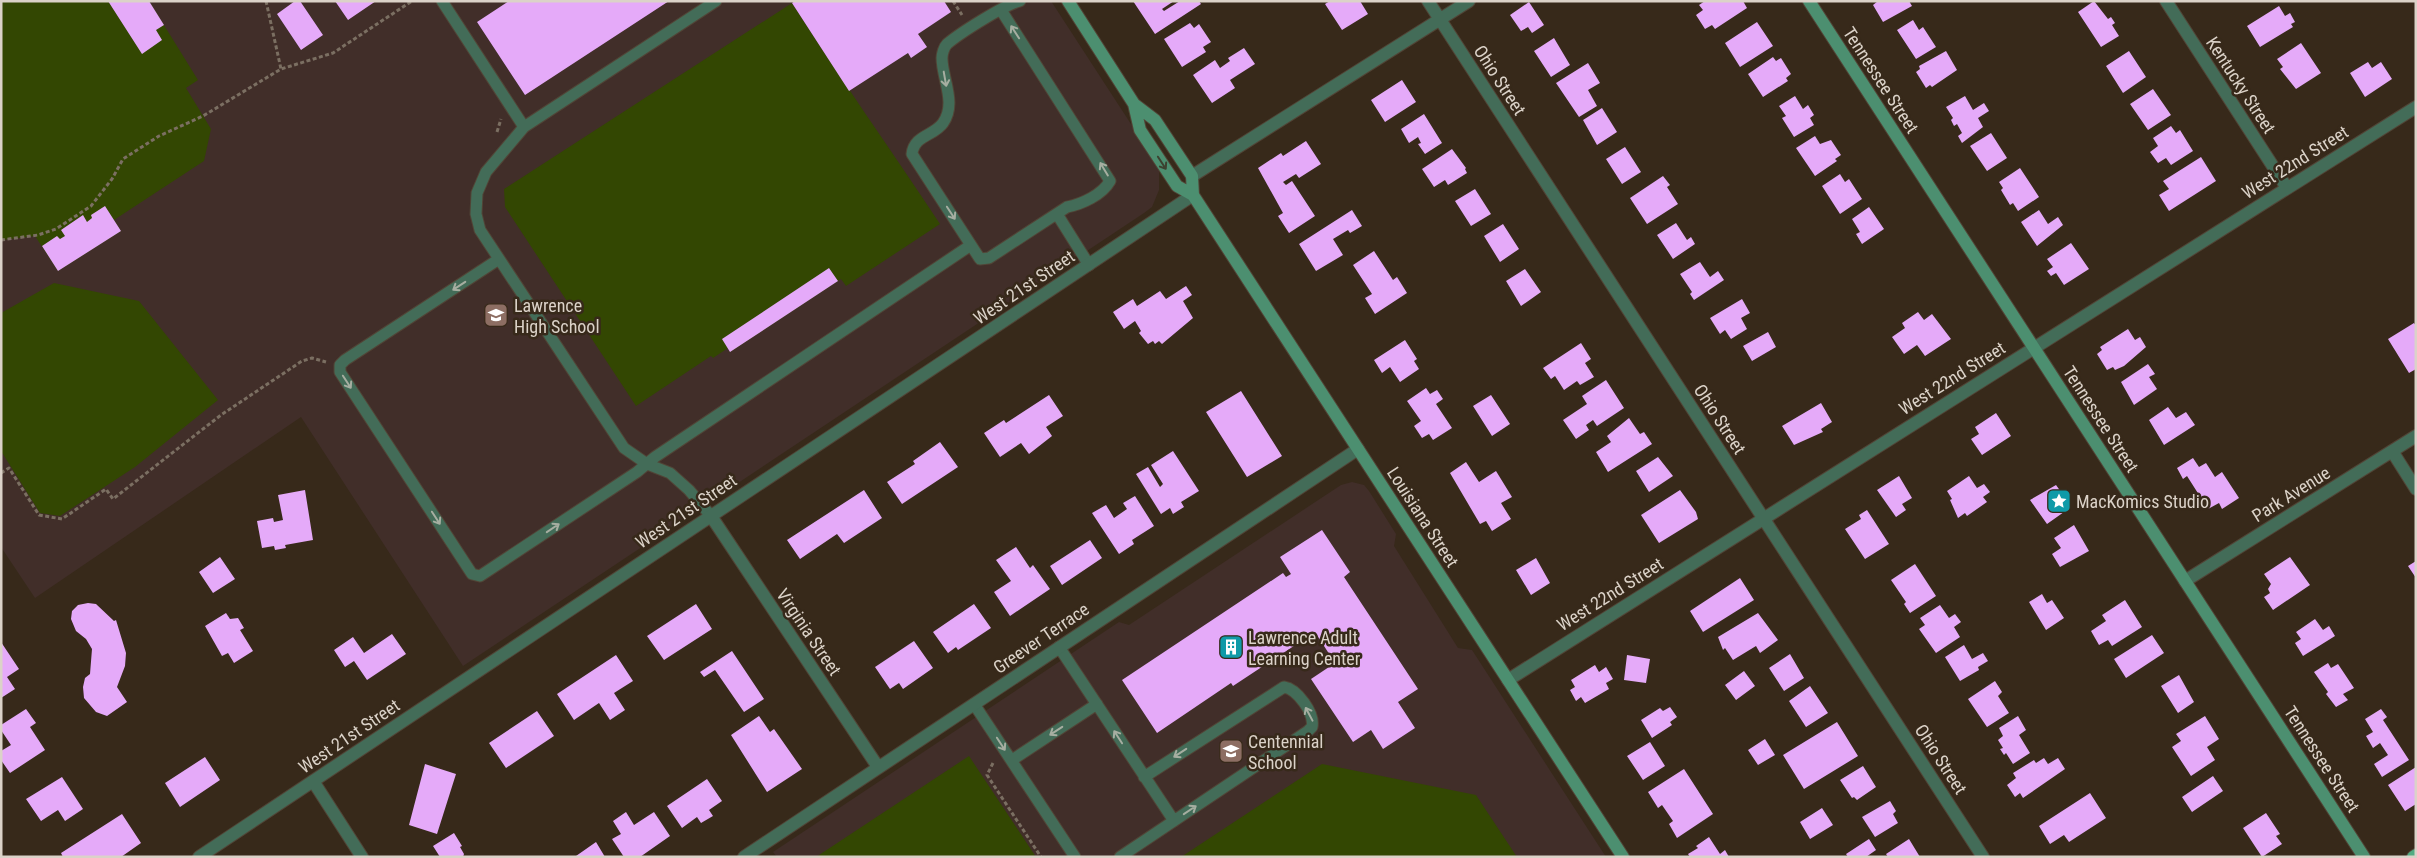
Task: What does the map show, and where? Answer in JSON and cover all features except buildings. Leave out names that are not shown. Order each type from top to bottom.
[{"type":"main road","name":"Louisiana Street","points":[[1068,1],[1134,104],[1140,130],[1177,186],[1193,196],[1623,857]]},
{"type":"main road","name":"Tennessee Street","points":[[1809,1],[2364,857]]},
{"type":"main road","name":"Louisiana Street","points":[[1134,104],[1155,120],[1192,176]]},
{"type":"main road","points":[[1192,176],[1193,196]]},
{"type":"street","name":"Ohio Street","points":[[1428,1],[1983,857]]},
{"type":"street","points":[[1192,176],[1469,1]]},
{"type":"street","name":"Kentucky Street","points":[[2166,1],[2287,188]]},
{"type":"street","name":"West 22nd Street","points":[[1508,680],[2416,106]]},
{"type":"street","name":"West 21st Street","points":[[199,857],[1193,196]]},
{"type":"street","name":"Park Avenue","points":[[2185,581],[2416,436]]},
{"type":"street","name":"Greever Terrace","points":[[744,857],[1358,449]]},
{"type":"street","points":[[2392,451],[2416,488]]},
{"type":"street","name":"Virginia Street","points":[[711,516],[878,767]]},
{"type":"street","points":[[313,781],[362,857]]},
{"type":"lane","points":[[442,1],[524,127]]},
{"type":"lane","points":[[711,516],[689,490],[670,473],[647,464],[624,448],[480,230],[476,214],[477,193],[486,172],[524,127],[716,1]]},
{"type":"lane","points":[[1001,10],[1110,181],[1107,187],[1081,204],[1067,207],[989,258],[980,259],[912,154],[913,147],[917,141],[943,124],[948,110],[941,57],[946,46],[1010,4],[1020,1]]},
{"type":"lane","points":[[1057,214],[1089,264]]},
{"type":"lane","points":[[499,259],[344,360],[340,365],[340,372],[472,574],[480,576],[972,246]]},
{"type":"lane","points":[[1059,647],[1174,821]]},
{"type":"lane","points":[[1120,857],[1308,731],[1312,727],[1313,717],[1295,691],[1284,687],[1144,777]]},
{"type":"lane","points":[[974,704],[1075,857]]},
{"type":"lane","points":[[1012,760],[1097,704]]},
{"type":"path","points":[[266,1],[281,69]]},
{"type":"path","points":[[1,240],[38,235],[56,230],[92,206],[112,179],[123,159],[159,136],[203,116],[281,69],[333,53],[412,1]]},
{"type":"path","points":[[953,1],[964,18]]},
{"type":"path","points":[[495,136],[500,127],[501,119],[492,103],[504,96]]},
{"type":"path","points":[[1,474],[10,468],[39,515],[62,519],[106,489],[113,499],[221,415],[302,361],[312,358],[326,362]]},
{"type":"path","points":[[989,756],[994,764],[987,775],[1041,857]]},
{"type":"shaded area","name":"Lawrence High School","points":[[1,1],[1051,1],[1155,161],[1159,169],[1159,190],[1152,207],[1144,213],[463,666],[301,417],[35,598],[1,547]]},
{"type":"shaded area","name":"Centennial School","points":[[1352,482],[1364,485],[1369,491],[1396,534],[1394,546],[1458,648],[1472,650],[1606,857],[777,857],[773,852],[1119,622],[1129,625],[1341,485]]},
{"type":"green space","points":[[1,1],[149,1],[198,80],[186,88],[211,129],[204,161],[114,220],[121,231],[58,271],[35,236],[1,240]]},
{"type":"green space","points":[[792,3],[940,224],[846,286],[841,279],[730,352],[728,348],[713,358],[711,356],[636,406],[505,207],[504,189]]},
{"type":"green space","points":[[54,283],[139,301],[218,400],[135,467],[60,516],[40,513],[1,451],[1,313]]},
{"type":"green space","points":[[969,756],[1036,857],[816,857]]},
{"type":"green space","points":[[1322,764],[1476,795],[1517,857],[1181,857]]},
{"type":"place","name":"Lawrence High School","points":[[496,315]]},
{"type":"place","name":"MacKomics Studio","points":[[2059,501]]},
{"type":"place","name":"Lawrence Adult Learning Center","points":[[1231,647]]},
{"type":"place","name":"Centennial School","points":[[1231,751]]}]
